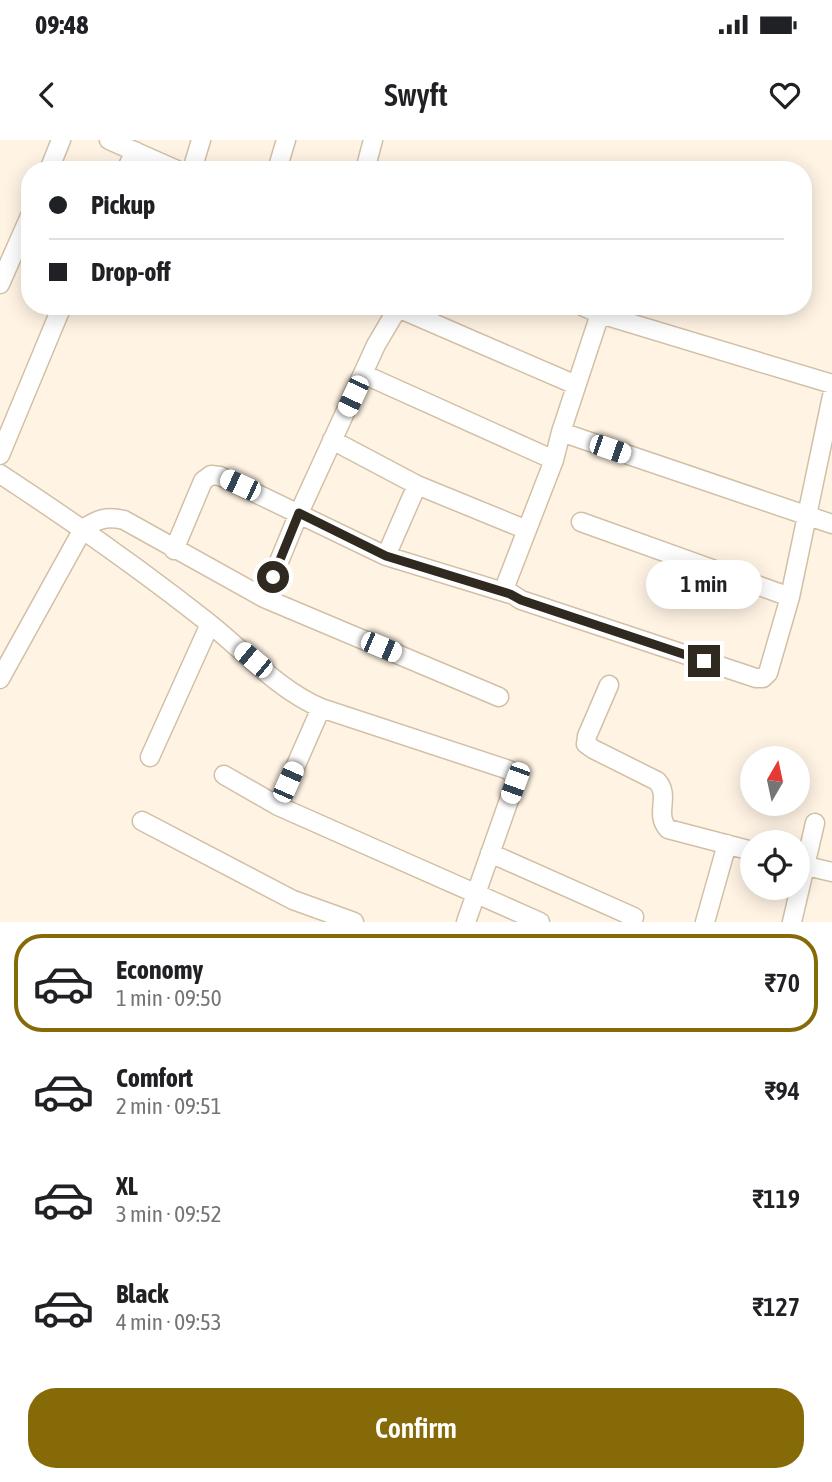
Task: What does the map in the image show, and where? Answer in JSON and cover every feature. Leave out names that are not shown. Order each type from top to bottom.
[{"type":"street","points":[[53,161],[61,140]]},
{"type":"street","points":[[109,140],[157,161]]},
{"type":"street","points":[[195,161],[201,140]]},
{"type":"street","points":[[280,161],[286,140]]},
{"type":"street","points":[[367,161],[373,140]]},
{"type":"street","points":[[130,161],[135,151]]},
{"type":"street","points":[[0,284],[21,236]]},
{"type":"street","points":[[0,455],[58,315]]},
{"type":"street","points":[[264,598],[332,440],[376,345],[393,315]]},
{"type":"street","points":[[416,315],[576,385]]},
{"type":"street","points":[[510,594],[506,590],[506,584],[554,460],[600,315]]},
{"type":"street","points":[[603,315],[832,384]]},
{"type":"street","points":[[363,374],[554,460]]},
{"type":"street","points":[[174,550],[204,481],[211,475],[220,476],[386,556],[510,594],[521,600],[756,678],[764,678],[768,673],[789,597],[832,396]]},
{"type":"street","points":[[561,432],[832,524]]},
{"type":"street","points":[[332,440],[417,485],[527,530]]},
{"type":"street","points":[[0,474],[83,529],[210,624],[295,695],[321,708],[509,770],[515,783],[466,922]]},
{"type":"street","points":[[386,556],[417,485]]},
{"type":"street","points":[[0,679],[83,529],[100,518],[110,517],[124,520],[264,598],[499,697]]},
{"type":"street","points":[[580,522],[789,597]]},
{"type":"street","points":[[150,757],[210,624]]},
{"type":"street","points":[[609,685],[586,744],[657,781],[663,788],[661,816],[668,829],[740,848]]},
{"type":"street","points":[[278,806],[321,708]]},
{"type":"street","points":[[224,775],[278,806],[540,922]]},
{"type":"street","points":[[142,821],[293,900],[354,922]]},
{"type":"street","points":[[810,839],[815,823]]},
{"type":"street","points":[[705,922],[727,844]]},
{"type":"street","points":[[490,853],[634,917]]},
{"type":"street","points":[[810,867],[832,872]]},
{"type":"street","points":[[792,922],[796,900]]},
{"type":"route","points":[[273,577],[299,513],[386,556],[510,594],[704,661]]}]
